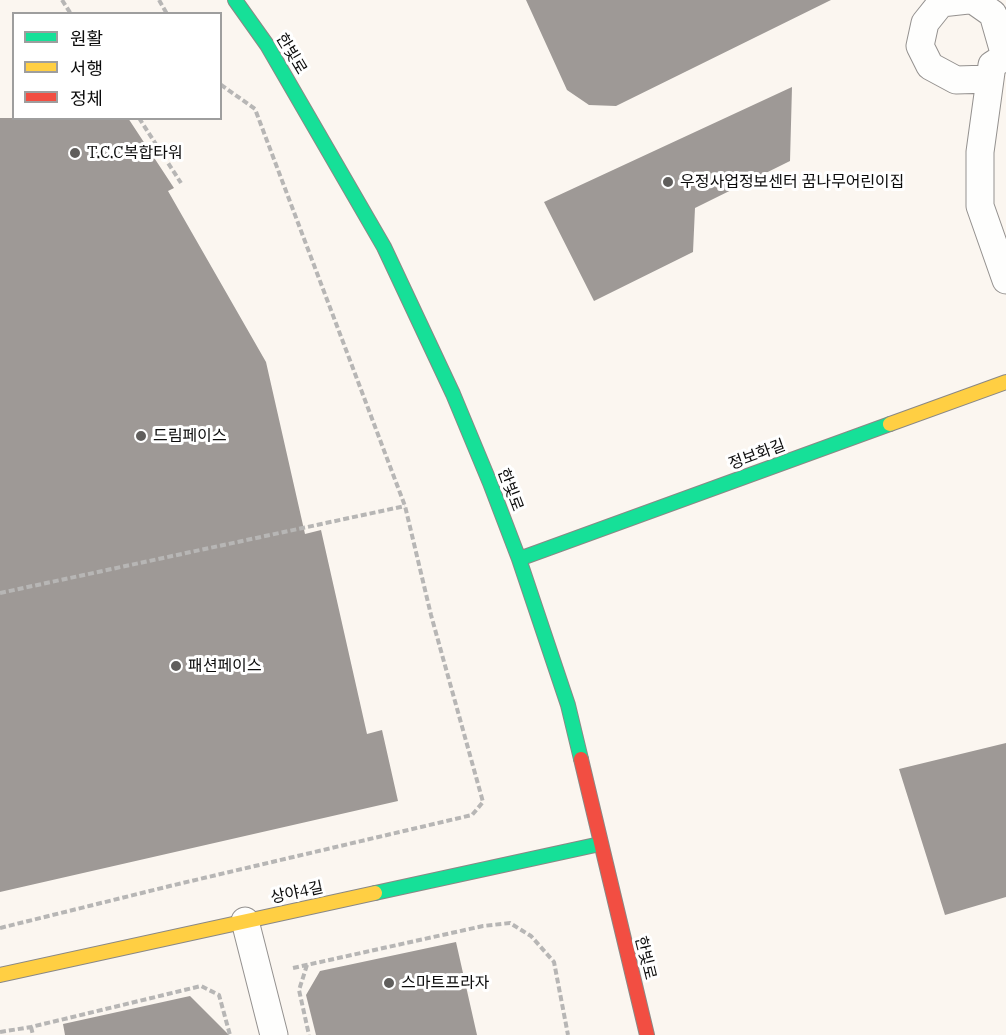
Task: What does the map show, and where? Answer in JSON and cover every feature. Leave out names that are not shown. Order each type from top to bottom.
[{"type":"street","name":"한빛로","points":[[235,0],[267,45],[384,247],[453,394],[519,559],[568,705],[647,1035]]},
{"type":"street","points":[[968,0],[941,3],[925,23],[920,46],[930,66],[956,80],[990,79]]},
{"type":"street","points":[[973,0],[993,14],[1005,56],[992,65],[980,152],[980,206],[1006,280]]},
{"type":"street","name":"정보화길","points":[[519,559],[1006,382]]},
{"type":"street","name":"상야4길","points":[[0,975],[600,844]]},
{"type":"street","points":[[245,921],[274,1035]]},
{"type":"path","points":[[0,928],[472,815],[483,802],[431,615],[405,506],[255,109],[222,85]]},
{"type":"path","points":[[140,120],[181,183]]},
{"type":"path","points":[[0,593],[405,506]]},
{"type":"path","points":[[292,968],[483,926],[510,923],[531,936],[554,962],[568,1035]]},
{"type":"path","points":[[307,965],[299,990],[309,1035]]},
{"type":"path","points":[[0,1032],[31,1027],[201,986],[219,995],[230,1035]]},
{"type":"path","points":[[31,1027],[33,1035]]},
{"type":"building","points":[[526,0],[831,0],[616,106],[589,105],[567,90]]},
{"type":"building","name":"우정사업정보센터 꿈나무어린이집","points":[[792,87],[790,161],[695,208],[693,252],[594,301],[544,202]]},
{"type":"building","points":[[0,118],[12,118],[12,120],[129,120],[174,188],[168,191],[266,362],[305,534],[321,530],[367,734],[382,730],[398,801],[0,892]]},
{"type":"building","points":[[1006,743],[1006,897],[945,915],[899,769]]},
{"type":"building","name":"스마트프라자","points":[[456,942],[477,1035],[316,1035],[306,995],[320,971]]},
{"type":"building","points":[[190,996],[229,1035],[65,1035],[63,1024]]},
{"type":"traffic: fast","points":[[235,0],[267,45],[384,247],[453,394],[519,559],[568,705],[581,759]]},
{"type":"traffic: fast","points":[[519,559],[890,424]]},
{"type":"traffic: fast","points":[[375,893],[600,844]]},
{"type":"traffic: slow","points":[[890,424],[1006,382]]},
{"type":"traffic: slow","points":[[0,975],[375,893]]},
{"type":"traffic: jam","points":[[581,759],[647,1035]]},
{"type":"place","name":"T.C.C복합타워","points":[[75,153]]},
{"type":"place","name":"우정사업정보센터 꿈나무어린이집","points":[[668,182]]},
{"type":"place","name":"드림페이스","points":[[141,436]]},
{"type":"place","name":"패션페이스","points":[[176,666]]},
{"type":"place","name":"스마트프라자","points":[[389,983]]}]
